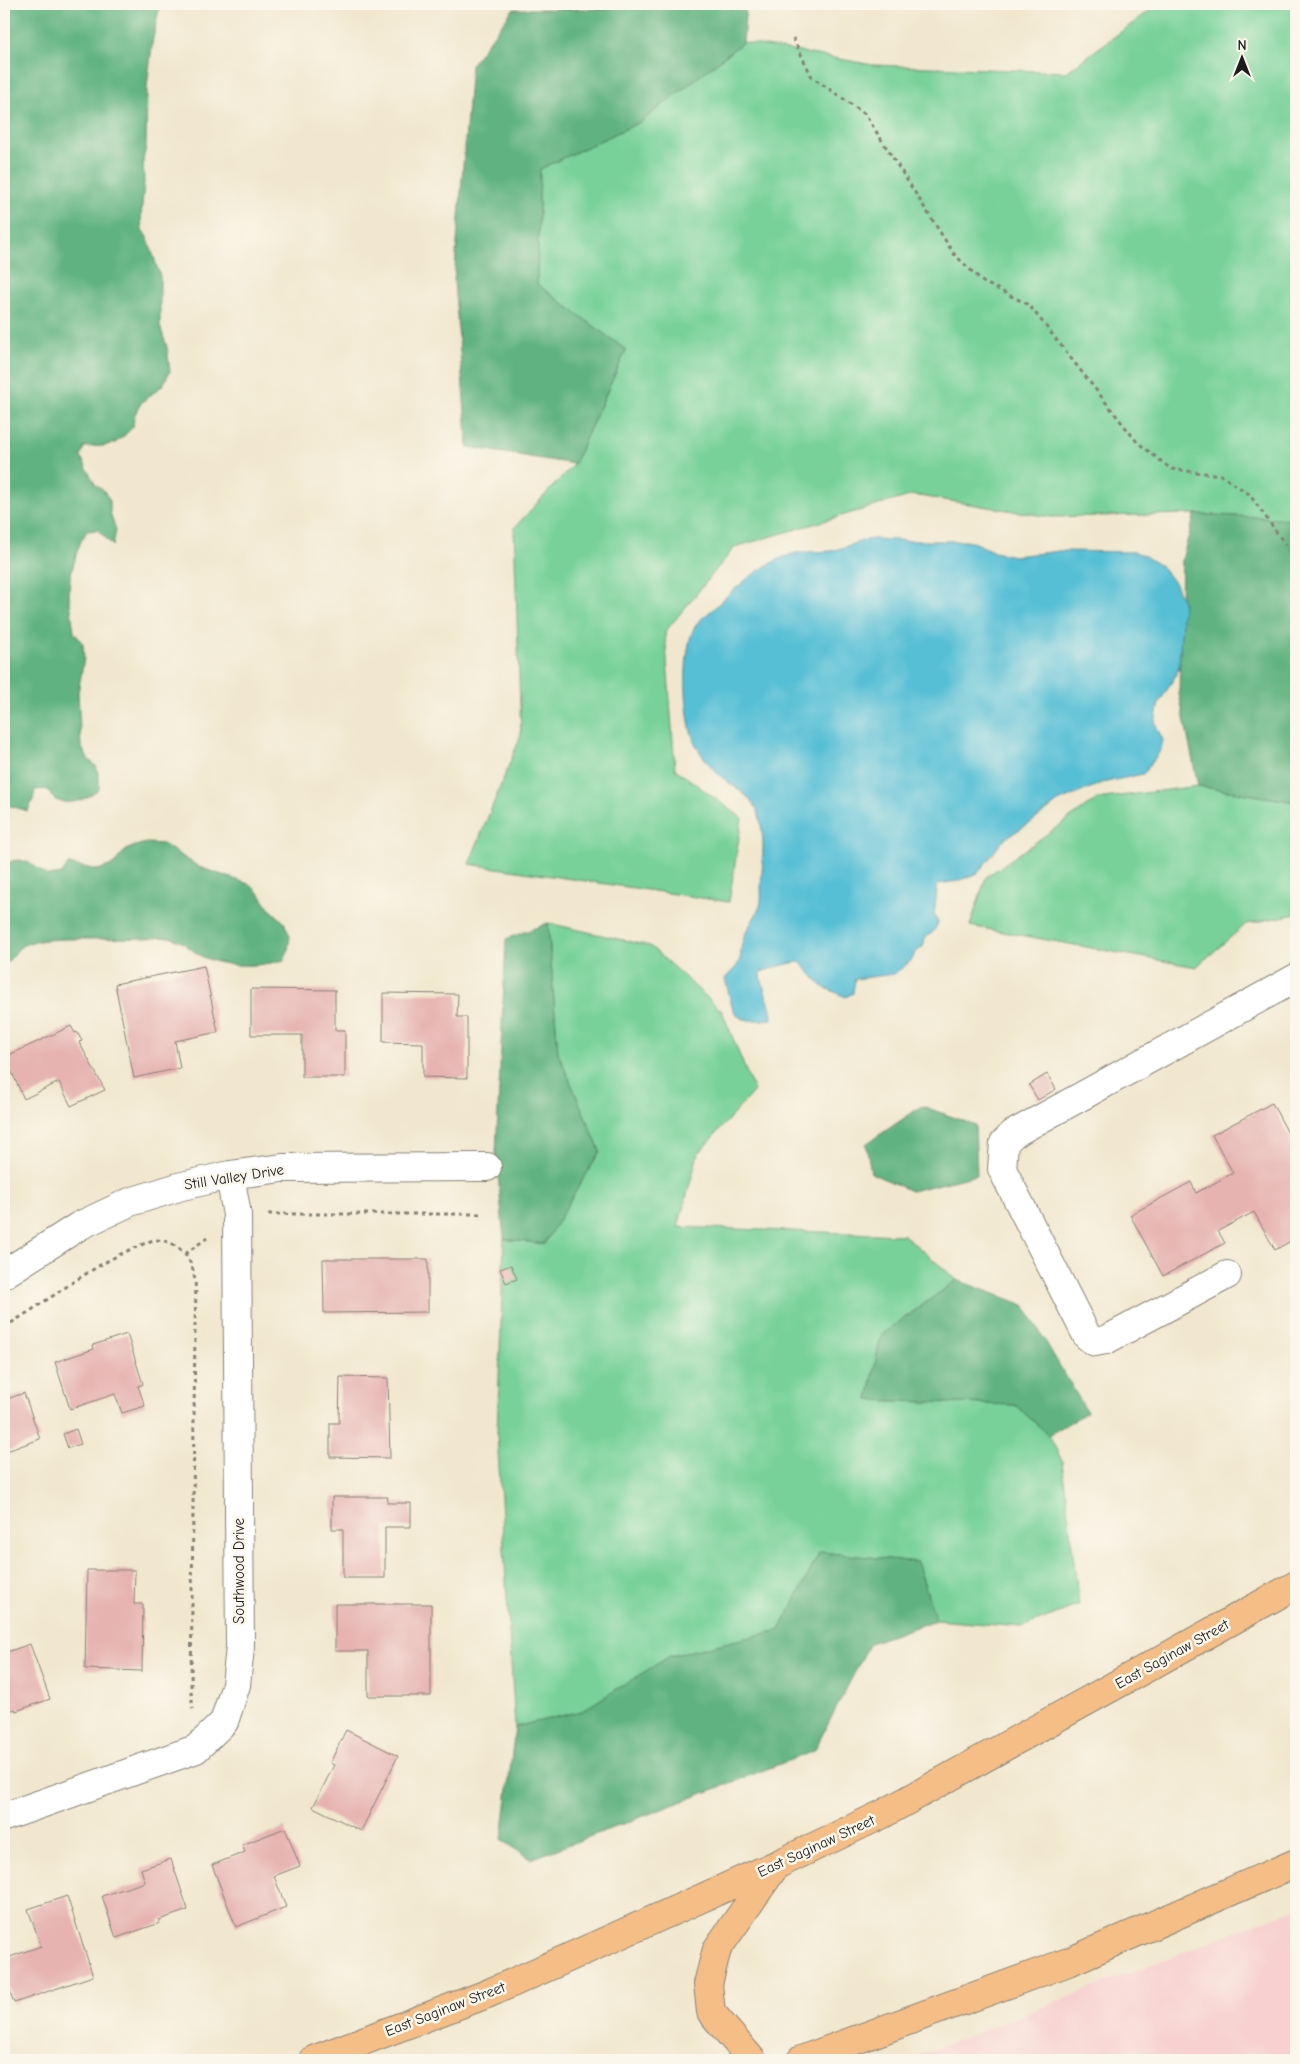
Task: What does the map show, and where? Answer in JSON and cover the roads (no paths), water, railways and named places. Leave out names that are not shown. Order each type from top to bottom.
[{"type":"main road","name":"East Saginaw Street","points":[[313,2060],[487,1994],[776,1865],[883,1814],[1296,1585]]},
{"type":"main road","points":[[801,2060],[1070,1961],[1296,1863]]},
{"type":"main road","points":[[752,2060],[712,2012],[708,1984],[717,1949],[776,1865]]},
{"type":"street","points":[[1227,1275],[1106,1340],[1095,1342],[1087,1336],[1002,1169],[1004,1143],[1013,1134],[1296,978]]},
{"type":"street","name":"Still Valley Drive","points":[[4,1274],[79,1226],[130,1202],[174,1187],[230,1175],[282,1168],[487,1167]]},
{"type":"street","name":"Southwood Drive","points":[[4,1817],[196,1749],[224,1722],[236,1685],[240,1647],[237,1215],[230,1175]]},
{"type":"water","points":[[874,539],[967,541],[976,543],[994,552],[1014,556],[1059,551],[1135,552],[1161,566],[1175,584],[1183,602],[1179,666],[1176,675],[1159,703],[1155,723],[1163,740],[1161,750],[1143,774],[1102,783],[1058,802],[1033,821],[1004,839],[978,873],[958,881],[938,884],[934,914],[938,923],[933,932],[925,938],[923,947],[915,953],[912,960],[894,974],[855,979],[853,993],[846,997],[823,987],[800,962],[776,967],[761,972],[772,1019],[748,1020],[736,1014],[725,979],[738,964],[745,935],[760,906],[763,850],[761,824],[757,810],[751,801],[714,770],[705,760],[695,743],[688,718],[686,683],[686,666],[691,635],[696,625],[739,586],[758,571],[778,559],[794,553],[830,551]]}]
